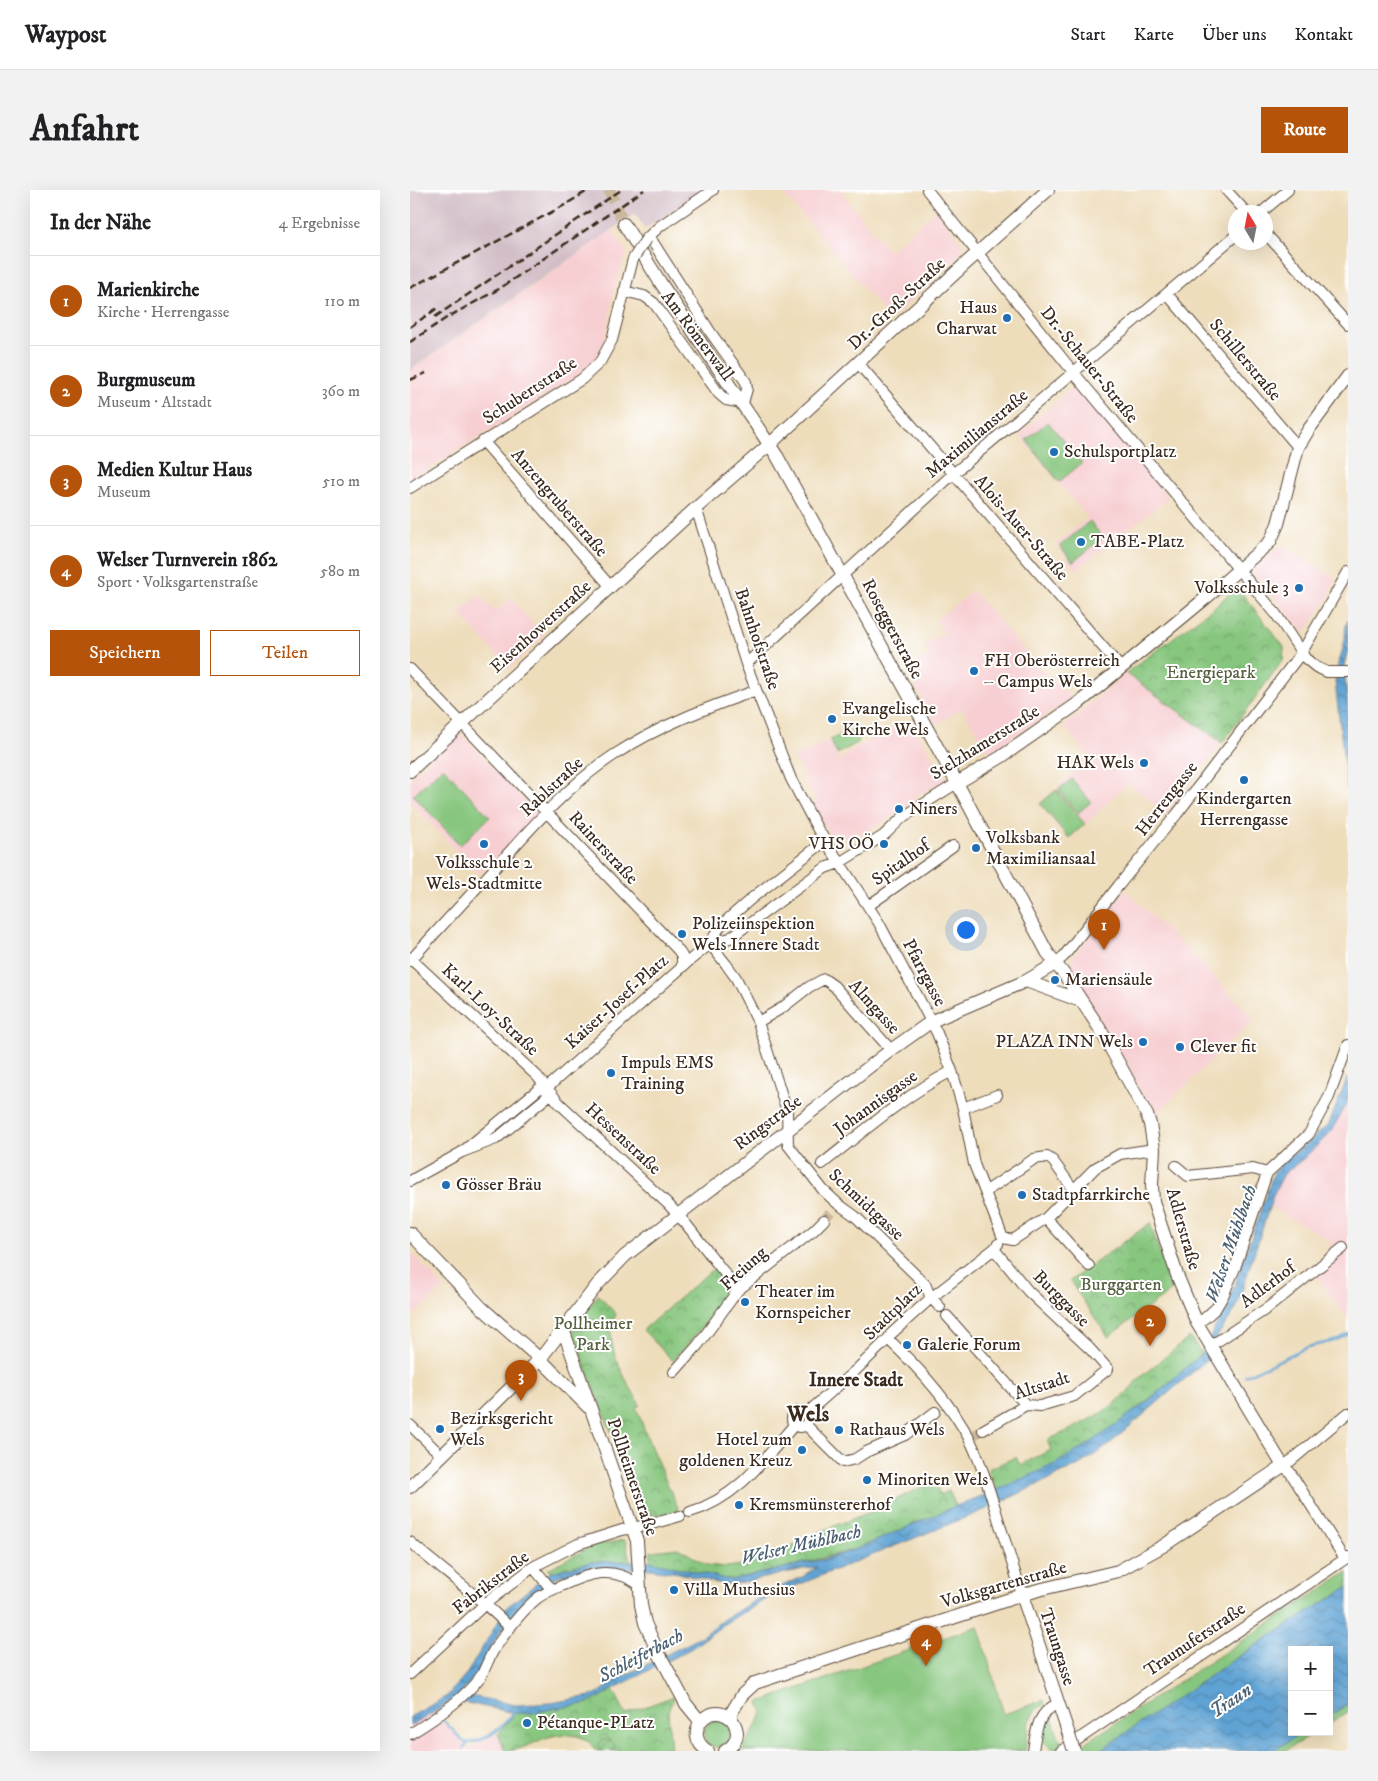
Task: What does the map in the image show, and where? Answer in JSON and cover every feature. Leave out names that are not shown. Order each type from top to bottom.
[{"type":"main road","name":"Dr.-Groß-Straße","points":[[770,444],[1048,190]]},
{"type":"main road","name":"Am Römerwall","points":[[624,224],[660,282],[770,444]]},
{"type":"main road","name":"Stelzhamerstraße","points":[[958,783],[1001,757],[1080,702],[1270,542],[1274,535],[1298,447],[1348,376]]},
{"type":"main road","points":[[696,508],[770,444]]},
{"type":"main road","name":"Roseggerstraße","points":[[770,444],[958,783],[1055,964]]},
{"type":"main road","name":"Eisenhowerstraße","points":[[410,771],[696,508]]},
{"type":"main road","name":"Ringstraße","points":[[410,1487],[540,1359],[611,1268],[624,1256],[891,1050],[932,1021],[1026,981],[1055,964]]},
{"type":"main road","name":"Adlerstraße","points":[[1055,964],[1066,977],[1100,1029],[1147,1115],[1154,1149],[1153,1201],[1177,1275],[1197,1323],[1212,1344],[1283,1466]]},
{"type":"main road","points":[[1026,981],[1081,1000]]},
{"type":"main road","name":"Pollheimerstraße","points":[[410,1233],[482,1308],[540,1359],[590,1409]]},
{"type":"main road","name":"Pollheimerstraße","points":[[563,1329],[633,1528],[639,1564],[641,1604],[645,1623],[661,1658],[686,1704],[700,1721]]},
{"type":"main road","name":"Volksgartenstraße","points":[[729,1717],[742,1694],[755,1684],[1022,1595],[1118,1571],[1163,1546],[1283,1466]]},
{"type":"main road","name":"Traungasse","points":[[1022,1595],[1074,1751]]},
{"type":"main road","points":[[708,1751],[699,1744],[696,1732],[700,1721],[710,1714],[717,1713],[729,1717],[737,1734],[732,1746],[725,1751]]},
{"type":"street","points":[[713,190],[660,226],[647,238],[746,382],[748,389],[743,403]]},
{"type":"street","name":"Dr.-Schauer-Straße","points":[[927,190],[1074,373],[1276,614],[1306,658],[1316,667],[1333,673],[1348,672]]},
{"type":"street","points":[[1226,190],[1240,205]]},
{"type":"street","points":[[1270,205],[1288,190]]},
{"type":"street","name":"Schubertstraße","points":[[410,488],[582,379],[600,362],[612,340],[634,259],[647,238]]},
{"type":"street","name":"Maximilianstraße","points":[[746,664],[954,474],[1228,242]]},
{"type":"street","points":[[1273,242],[1348,324]]},
{"type":"street","name":"Am Römerwall","points":[[624,291],[644,296],[654,303],[718,394],[726,400],[743,403]]},
{"type":"street","name":"Schillerstraße","points":[[1167,294],[1298,447]]},
{"type":"street","name":"Alois-Auer-Straße","points":[[858,363],[1121,668]]},
{"type":"street","name":"Anzengruberstraße","points":[[483,442],[611,587]]},
{"type":"street","name":"Bahnhofstraße","points":[[696,508],[755,691],[791,778],[809,815],[839,863]]},
{"type":"street","name":"Herrengasse","points":[[1055,964],[1064,956],[1119,884],[1172,820],[1302,652],[1348,572]]},
{"type":"street","name":"Rainerstraße","points":[[410,669],[678,950],[682,956],[682,966]]},
{"type":"street","name":"Rablstraße","points":[[410,960],[547,811],[614,754],[649,734],[687,716],[755,691]]},
{"type":"street","name":"Stelzhamerstraße","points":[[839,863],[883,836],[903,817],[958,783]]},
{"type":"street","name":"Kaiser-Josef-Platz","points":[[710,944],[720,926],[752,898],[825,841]]},
{"type":"street","name":"Spitalhof","points":[[868,906],[953,846]]},
{"type":"street","name":"Kaiser-Josef-Platz","points":[[410,1181],[462,1152],[540,1088],[548,1087],[682,966],[710,944],[730,938],[825,868],[839,863]]},
{"type":"street","name":"Pfarrgasse","points":[[839,863],[868,906],[932,1021],[952,1071],[963,1108],[972,1155],[985,1192],[1008,1239]]},
{"type":"street","name":"Schmidtgasse","points":[[710,944],[736,978],[758,1022],[787,1111],[788,1146],[815,1169],[834,1207],[855,1216],[925,1284],[931,1298],[940,1307]]},
{"type":"street","name":"Karl-Loy-Straße","points":[[410,960],[548,1087]]},
{"type":"street","name":"Almgasse","points":[[758,1022],[824,979],[834,986],[891,1050]]},
{"type":"street","points":[[1197,1323],[1210,1313],[1223,1296],[1235,1268],[1267,1173],[1309,1134],[1329,1097],[1348,1045]]},
{"type":"street","name":"Johannisgasse","points":[[815,1169],[880,1118],[929,1084],[952,1071]]},
{"type":"street","name":"Hessenstraße","points":[[548,1087],[560,1103],[678,1214],[738,1290]]},
{"type":"street","points":[[963,1108],[997,1095]]},
{"type":"street","name":"Stadtplatz","points":[[690,1512],[702,1509],[725,1497],[739,1486],[794,1425],[792,1419],[796,1412],[801,1410],[807,1413],[857,1369],[891,1334],[931,1298],[1008,1239],[1046,1218],[1095,1168],[1120,1154],[1154,1149]]},
{"type":"street","points":[[985,1192],[1034,1159],[1047,1157],[1053,1161],[1073,1189]]},
{"type":"street","points":[[1176,1166],[1188,1176],[1253,1169],[1267,1173]]},
{"type":"street","points":[[1046,1218],[1089,1266]]},
{"type":"street","name":"Freiung","points":[[674,1372],[698,1345],[738,1290],[813,1232],[824,1220]]},
{"type":"street","name":"Adlerhof","points":[[1212,1344],[1269,1307],[1343,1248]]},
{"type":"street","name":"Burggasse","points":[[994,1249],[1028,1291],[1090,1349],[1108,1369]]},
{"type":"street","points":[[947,1316],[1026,1405]]},
{"type":"street","name":"Traungasse","points":[[888,1339],[913,1363],[942,1408],[976,1435],[978,1457],[1022,1595]]},
{"type":"street","name":"Altstadt","points":[[976,1435],[1026,1405],[1040,1406],[1074,1396],[1108,1369]]},
{"type":"street","points":[[806,1425],[843,1462],[855,1459],[866,1452],[905,1435],[942,1408]]},
{"type":"street","points":[[794,1425],[799,1427],[806,1425],[809,1420],[807,1413]]},
{"type":"street","points":[[1283,1466],[1348,1413]]},
{"type":"street","points":[[410,1425],[442,1456]]},
{"type":"street","name":"Adlerstraße","points":[[1283,1466],[1290,1472],[1347,1558]]},
{"type":"street","points":[[633,1528],[680,1516]]},
{"type":"street","name":"Fabrikstraße","points":[[410,1674],[485,1604],[535,1569],[578,1544],[633,1528]]},
{"type":"street","points":[[410,1542],[440,1569],[485,1604],[508,1627]]},
{"type":"street","name":"Traunuferstraße","points":[[1060,1751],[1347,1558]]},
{"type":"street","points":[[535,1569],[549,1587]]},
{"type":"street","points":[[410,1734],[434,1718],[466,1692],[481,1675],[493,1650],[508,1627],[549,1587],[584,1575],[605,1572],[630,1578],[640,1585]]},
{"type":"street","points":[[1033,1751],[1039,1719],[1050,1707],[1057,1704]]},
{"type":"shaded area","points":[[410,190],[703,190],[645,229],[635,214],[410,370]]},
{"type":"shaded area","points":[[781,190],[840,190],[889,252],[937,209],[965,249],[891,320]]},
{"type":"shaded area","points":[[611,229],[627,252],[614,288],[607,332],[600,356],[577,376],[410,480],[410,370],[546,277]]},
{"type":"shaded area","points":[[1076,384],[1169,498],[1076,570],[1056,544],[1088,518],[1019,435]]},
{"type":"shaded area","name":"Volksschule 3","points":[[1281,545],[1336,578],[1329,597],[1304,633],[1251,572]]},
{"type":"shaded area","name":"FH Oberösterreich – Campus Wels","points":[[973,591],[1045,674],[1072,698],[990,753],[962,709],[936,725],[905,668],[930,655],[923,645],[945,633],[935,620]]},
{"type":"shaded area","points":[[479,595],[495,612],[511,598],[544,636],[509,669],[459,613]]},
{"type":"shaded area","name":"HAK Wels","points":[[1126,673],[1222,743],[1166,814],[1128,783],[1069,840],[1039,804],[1076,770],[1088,755],[1064,726]]},
{"type":"shaded area","points":[[909,720],[947,780],[914,796],[917,801],[865,833],[834,840],[811,805],[816,802],[794,757],[830,740],[839,760],[861,745]]},
{"type":"shaded area","points":[[459,732],[539,815],[479,875],[410,802],[410,778]]},
{"type":"shaded area","points":[[1125,890],[1191,953],[1254,1019],[1155,1115],[1072,973],[1072,958]]},
{"type":"shaded area","points":[[1348,1099],[1348,1319],[1324,1287],[1313,1267],[1332,1252],[1329,1239],[1270,1207],[1274,1193],[1284,1174],[1329,1134],[1346,1106]]},
{"type":"shaded area","points":[[410,1251],[444,1288],[410,1319]]},
{"type":"shaded area","points":[[434,1713],[468,1748],[498,1734],[505,1751],[410,1751],[410,1726]]},
{"type":"green space","name":"Schulsportplatz","points":[[1048,422],[1082,463],[1059,482],[1026,440]]},
{"type":"green space","name":"TABE-Platz","points":[[1090,521],[1103,538],[1073,562],[1060,546]]},
{"type":"green space","name":"Energiepark","points":[[1237,587],[1284,647],[1283,660],[1222,743],[1126,673],[1213,608]]},
{"type":"green space","points":[[853,729],[859,742],[837,754],[830,740]]},
{"type":"green space","points":[[443,767],[490,817],[460,845],[413,795]]},
{"type":"green space","points":[[1072,779],[1091,802],[1078,813],[1058,790]]},
{"type":"green space","points":[[1056,790],[1085,824],[1069,838],[1040,804]]},
{"type":"green space","name":"Burggarten","points":[[1150,1223],[1172,1290],[1108,1337],[1070,1281]]},
{"type":"green space","points":[[714,1268],[733,1290],[673,1361],[643,1330]]},
{"type":"green space","name":"Pollheimer Park","points":[[598,1295],[616,1314],[612,1326],[611,1338],[613,1349],[622,1373],[640,1405],[636,1407],[651,1447],[679,1510],[659,1515],[642,1515],[572,1332]]},
{"type":"green space","points":[[1190,1337],[1202,1354],[1132,1413],[1095,1440],[1056,1464],[997,1490],[988,1469],[1016,1457],[1020,1465],[1051,1450],[1047,1440],[1097,1416],[1109,1408],[1138,1379]]},
{"type":"green space","points":[[934,1481],[940,1495],[949,1491],[956,1506],[857,1549],[730,1580],[650,1561],[651,1551],[678,1548],[707,1565],[727,1567],[748,1564],[774,1551],[797,1545],[801,1554],[811,1549],[807,1540],[821,1531],[873,1511]]},
{"type":"green space","points":[[625,1540],[630,1561],[591,1562],[551,1572],[548,1569],[594,1545]]},
{"type":"green space","points":[[1348,1572],[1348,1587],[1247,1651],[1099,1751],[1081,1751],[1079,1747]]},
{"type":"green space","points":[[978,1626],[1004,1714],[1044,1700],[1045,1704],[1035,1711],[1029,1722],[1025,1751],[742,1751],[763,1713],[759,1702]]},
{"type":"green space","points":[[613,1689],[626,1714],[674,1696],[668,1712],[671,1751],[596,1751],[583,1738],[560,1735],[552,1736],[521,1748],[505,1751],[498,1734],[515,1713],[531,1713],[599,1698]]},
{"type":"green space","points":[[1348,1704],[1348,1712],[1333,1721],[1333,1713]]},
{"type":"green space","points":[[1051,1715],[1062,1746],[1053,1749],[1042,1740],[1041,1729],[1043,1719]]},
{"type":"green space","points":[[717,1721],[726,1725],[730,1734],[726,1743],[717,1747],[708,1743],[704,1734],[708,1725]]},
{"type":"green space","points":[[1297,1736],[1309,1736],[1285,1751],[1273,1751]]},
{"type":"green space","points":[[602,1740],[610,1740],[614,1744],[615,1750],[600,1751],[598,1747]]},
{"type":"water","points":[[1348,620],[1348,650],[1344,664],[1348,711],[1348,797],[1335,682]]},
{"type":"water","points":[[1348,1076],[1348,1099],[1346,1106],[1329,1134],[1284,1174],[1274,1193],[1236,1309],[1218,1335],[1209,1358],[1106,1447],[1079,1465],[987,1509],[773,1595],[727,1622],[692,1648],[599,1698],[584,1704],[531,1713],[515,1713],[452,1700],[410,1726],[410,1717],[447,1696],[467,1673],[507,1607],[551,1572],[591,1562],[650,1561],[730,1580],[825,1559],[857,1549],[997,1490],[1055,1464],[1092,1442],[1148,1401],[1204,1352],[1214,1329],[1227,1307],[1274,1172],[1285,1160],[1329,1124]],"holes":[[[591,1567],[650,1569],[679,1573],[717,1583],[733,1585],[817,1567],[804,1576],[771,1591],[724,1619],[701,1637],[618,1679],[596,1695],[551,1703],[516,1705],[460,1694],[477,1672],[510,1618],[529,1599],[556,1577]]]},
{"type":"water","name":"Traun","points":[[1348,1587],[1348,1704],[1333,1713],[1333,1646],[1288,1646],[1288,1736],[1297,1736],[1273,1751],[1099,1751],[1247,1651]]},
{"type":"waterway","points":[[1245,1376],[1303,1349],[1331,1342],[1348,1334]]},
{"type":"waterway","points":[[464,1748],[468,1743],[483,1739],[495,1732],[515,1711]]},
{"type":"waterway","points":[[444,1721],[464,1742],[468,1743]]},
{"type":"tunnel","points":[[609,190],[624,224]]},
{"type":"tunnel","points":[[824,1220],[831,1211]]},
{"type":"tunnel","points":[[974,1435],[983,1430]]},
{"type":"railway","points":[[410,288],[563,206],[589,190]]},
{"type":"railway","points":[[435,317],[621,190]]},
{"type":"railway","points":[[410,342],[448,317],[499,289],[644,190]]},
{"type":"railway","points":[[410,327],[439,307]]},
{"type":"railway","points":[[410,380],[426,373]]},
{"type":"place","name":"Haus Charwat","points":[[1007,318]]},
{"type":"place","name":"Schulsportplatz","points":[[1054,452]]},
{"type":"place","name":"TABE-Platz","points":[[1081,542]]},
{"type":"place","name":"Volksschule 3","points":[[1299,588]]},
{"type":"place","name":"FH Oberösterreich – Campus Wels","points":[[974,671]]},
{"type":"place","name":"Evangelische Kirche Wels","points":[[832,719]]},
{"type":"place","name":"HAK Wels","points":[[1144,763]]},
{"type":"place","name":"Kindergarten Herrengasse","points":[[1244,780]]},
{"type":"place","name":"Niners","points":[[899,809]]},
{"type":"place","name":"Volksschule 2 Wels-Stadtmitte","points":[[484,844]]},
{"type":"place","name":"VHS OÖ","points":[[884,844]]},
{"type":"place","name":"Volksbank Maximiliansaal","points":[[976,848]]},
{"type":"place","name":"Polizeiinspektion Wels Innere Stadt","points":[[682,934]]},
{"type":"place","name":"Marienkirche","points":[[1104,950]]},
{"type":"place","name":"Mariensäule","points":[[1055,980]]},
{"type":"place","name":"PLAZA INN Wels","points":[[1143,1042]]},
{"type":"place","name":"Clever fit","points":[[1180,1047]]},
{"type":"place","name":"Impuls EMS Training","points":[[611,1073]]},
{"type":"place","name":"Gösser Bräu","points":[[446,1185]]},
{"type":"place","name":"Stadtpfarrkirche","points":[[1022,1195]]},
{"type":"place","name":"Theater im Kornspeicher","points":[[745,1302]]},
{"type":"place","name":"Galerie Forum","points":[[907,1345]]},
{"type":"place","name":"Burgmuseum","points":[[1150,1346]]},
{"type":"place","name":"Medien Kultur Haus","points":[[521,1401]]},
{"type":"place","name":"Bezirksgericht Wels","points":[[440,1429]]},
{"type":"place","name":"Rathaus Wels","points":[[839,1430]]},
{"type":"place","name":"Hotel zum goldenen Kreuz","points":[[802,1450]]},
{"type":"place","name":"Minoriten Wels","points":[[867,1480]]},
{"type":"place","name":"Kremsmünstererhof","points":[[739,1505]]},
{"type":"place","name":"Villa Muthesius","points":[[674,1590]]},
{"type":"place","name":"Welser Turnverein 1862","points":[[926,1666]]},
{"type":"place","name":"Pétanque-PLatz","points":[[527,1723]]},
{"type":"district","name":"Innere Stadt","points":[[856,1380]]},
{"type":"district","name":"Wels","points":[[808,1414]]},
{"type":"water label","name":"Welser Mühlbach","points":[[1231,1244]]},
{"type":"water label","name":"Welser Mühlbach","points":[[801,1545]]},
{"type":"water label","name":"Schleiferbach","points":[[641,1656]]}]
